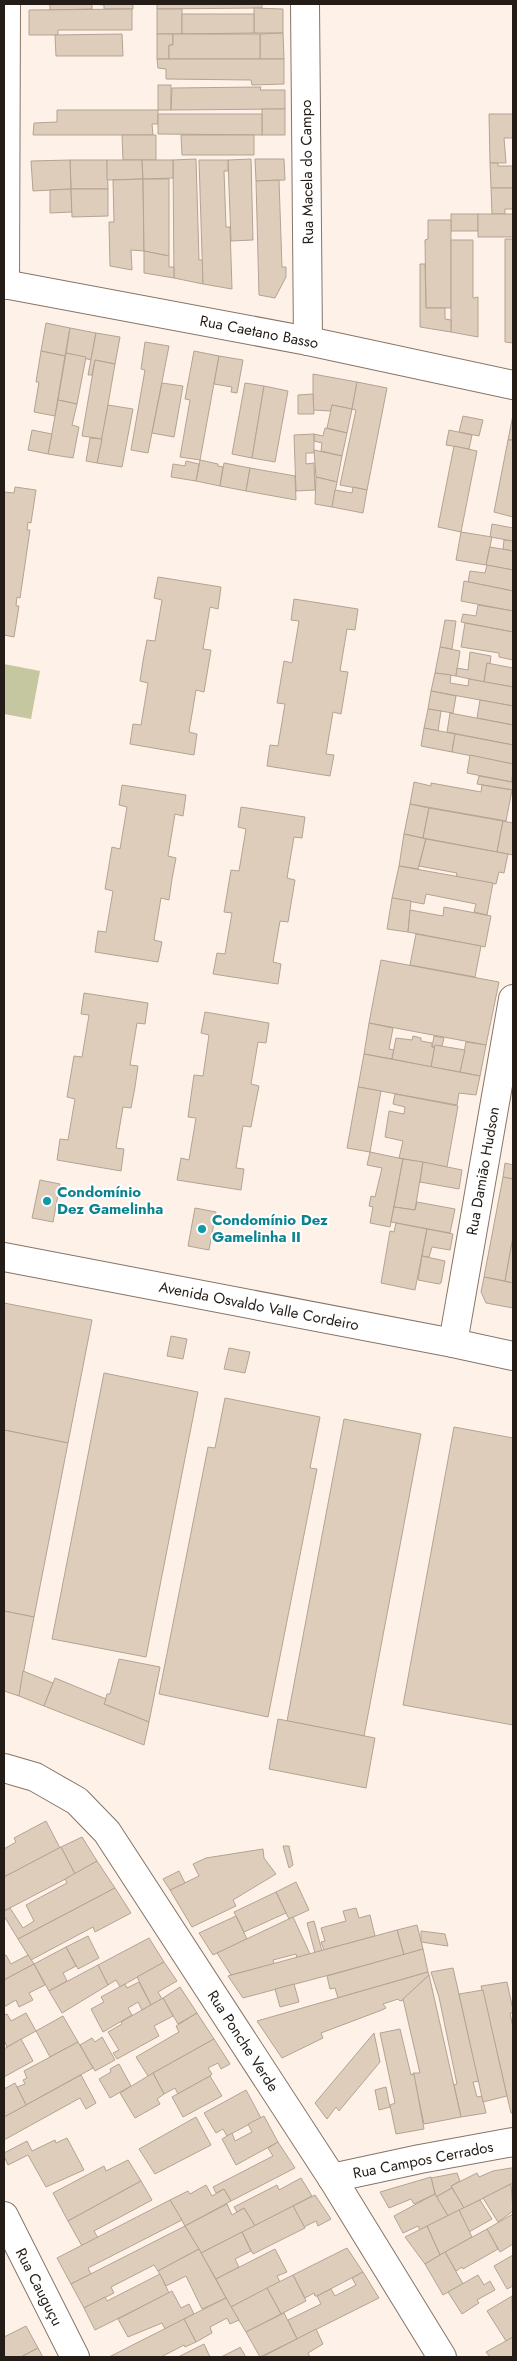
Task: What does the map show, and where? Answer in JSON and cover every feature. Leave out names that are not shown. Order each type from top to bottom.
[{"type":"street","points":[[5,285],[6,4]]},
{"type":"street","name":"Rua Macela do Campo","points":[[305,4],[308,341]]},
{"type":"street","name":"Rua Caetano Basso","points":[[5,285],[308,341],[513,385]]},
{"type":"street","name":"Rua Damião Hudson","points":[[453,1343],[513,999]]},
{"type":"street","name":"Avenida Osvaldo Valle Cordeiro","points":[[4,1257],[513,1356]]},
{"type":"street","name":"Rua Ponche Verde","points":[[4,1768],[35,1777],[77,1801],[107,1832],[332,2178],[442,2357]]},
{"type":"street","name":"Rua Campos Cerrados","points":[[332,2178],[513,2142]]},
{"type":"street","name":"Rua Cauguçu","points":[[4,2216],[75,2357]]},
{"type":"green space","points":[[4,664],[40,671],[31,719],[4,714]]},
{"type":"building","points":[[50,4],[92,4],[92,9],[50,10]]},
{"type":"building","points":[[92,4],[133,4],[133,9],[104,9],[104,5]]},
{"type":"building","points":[[157,4],[262,4],[262,8],[157,9]]},
{"type":"building","points":[[254,8],[283,9],[283,33],[254,33]]},
{"type":"building","points":[[132,9],[132,30],[58,30],[58,35],[29,35],[29,10]]},
{"type":"building","points":[[157,9],[182,9],[182,34],[157,34]]},
{"type":"building","points":[[182,14],[254,14],[254,33],[182,34]]},
{"type":"building","points":[[283,33],[284,59],[260,59],[260,34]]},
{"type":"building","points":[[122,34],[123,56],[56,56],[55,35]]},
{"type":"building","points":[[157,34],[173,34],[173,45],[169,45],[169,59],[157,59]]},
{"type":"building","points":[[173,34],[260,34],[260,59],[169,59],[169,45],[173,45]]},
{"type":"building","points":[[157,59],[284,59],[284,84],[252,85],[251,80],[166,79],[166,69],[158,68]]},
{"type":"building","points":[[158,85],[171,85],[171,110],[158,110]]},
{"type":"building","points":[[261,87],[260,90],[285,90],[285,109],[171,110],[172,88]]},
{"type":"building","points":[[262,109],[285,109],[285,135],[262,135]]},
{"type":"building","points":[[57,110],[158,110],[158,124],[152,124],[153,135],[33,135],[34,123],[57,122]]},
{"type":"building","points":[[158,114],[262,114],[262,135],[158,134]]},
{"type":"building","points":[[489,114],[513,114],[513,138],[504,138],[506,163],[490,163]]},
{"type":"building","points":[[122,135],[156,135],[156,160],[123,160]]},
{"type":"building","points":[[181,135],[254,135],[254,155],[182,155]]},
{"type":"building","points":[[196,159],[199,260],[203,260],[203,284],[174,278],[173,160]]},
{"type":"building","points":[[251,159],[253,240],[231,241],[228,160]]},
{"type":"building","points":[[255,159],[284,159],[285,180],[256,181]]},
{"type":"building","points":[[70,160],[107,160],[108,189],[71,189]]},
{"type":"building","points":[[70,160],[71,189],[33,191],[31,161]]},
{"type":"building","points":[[107,160],[142,160],[143,179],[107,180]]},
{"type":"building","points":[[142,160],[173,160],[173,178],[143,179]]},
{"type":"building","points":[[199,160],[228,160],[228,171],[224,171],[226,227],[230,227],[232,289],[203,284]]},
{"type":"building","points":[[490,163],[498,163],[498,166],[513,166],[513,188],[491,188]]},
{"type":"building","points":[[143,179],[144,251],[131,250],[132,270],[110,266],[109,222],[114,222],[113,180]]},
{"type":"building","points":[[143,179],[169,179],[169,256],[144,251]]},
{"type":"building","points":[[279,180],[282,267],[286,267],[286,277],[275,298],[259,295],[256,181]]},
{"type":"building","points":[[491,188],[513,188],[513,209],[505,209],[505,214],[492,214]]},
{"type":"building","points":[[71,189],[72,212],[50,213],[50,190]]},
{"type":"building","points":[[71,189],[108,189],[108,216],[72,217]]},
{"type":"building","points":[[451,214],[478,214],[478,231],[451,231]]},
{"type":"building","points":[[478,214],[513,214],[513,237],[478,237]]},
{"type":"building","points":[[428,220],[451,220],[451,308],[426,308],[425,240],[428,239]]},
{"type":"building","points":[[505,239],[513,239],[513,343],[505,342]]},
{"type":"building","points":[[451,240],[473,240],[473,298],[478,297],[478,337],[451,332]]},
{"type":"building","points":[[144,251],[169,256],[169,267],[174,267],[174,278],[144,273]]},
{"type":"building","points":[[420,264],[425,264],[426,308],[445,308],[445,319],[451,320],[451,332],[420,327]]},
{"type":"building","points":[[46,323],[70,328],[65,356],[41,351]]},
{"type":"building","points":[[70,328],[96,333],[91,360],[66,353]]},
{"type":"building","points":[[96,333],[120,337],[115,364],[95,360],[92,375],[88,375]]},
{"type":"building","points":[[145,342],[169,346],[148,453],[131,450],[145,370],[141,369]]},
{"type":"building","points":[[41,351],[65,356],[55,416],[34,412],[39,382],[36,382]]},
{"type":"building","points":[[194,351],[219,356],[200,460],[180,457],[190,400],[185,399]]},
{"type":"building","points":[[66,353],[86,357],[77,404],[58,400]]},
{"type":"building","points":[[219,356],[243,360],[237,393],[231,392],[232,387],[214,384]]},
{"type":"building","points":[[95,360],[115,364],[102,439],[82,436]]},
{"type":"building","points":[[313,374],[357,382],[352,409],[332,405],[331,411],[313,410]]},
{"type":"building","points":[[357,382],[387,388],[367,490],[340,485],[356,410],[352,409]]},
{"type":"building","points":[[162,383],[183,386],[174,437],[152,433]]},
{"type":"building","points":[[245,383],[264,386],[252,458],[232,454]]},
{"type":"building","points":[[264,386],[288,391],[275,462],[252,458]]},
{"type":"building","points":[[313,394],[314,414],[298,414],[298,395]]},
{"type":"building","points":[[58,400],[77,404],[72,425],[79,427],[73,458],[48,454]]},
{"type":"building","points":[[108,405],[133,409],[122,467],[97,463]]},
{"type":"building","points":[[332,405],[352,409],[347,433],[327,428]]},
{"type":"building","points":[[513,415],[513,440],[508,440]]},
{"type":"building","points":[[463,416],[483,420],[479,436],[459,432]]},
{"type":"building","points":[[325,428],[347,433],[342,456],[321,451],[322,443],[314,441],[314,434],[323,436]]},
{"type":"building","points":[[32,430],[52,434],[48,454],[28,450]]},
{"type":"building","points":[[449,430],[472,435],[469,449],[446,445]]},
{"type":"building","points":[[314,434],[314,453],[306,453],[306,464],[314,463],[315,490],[296,491],[294,435]]},
{"type":"building","points":[[90,438],[102,439],[97,463],[86,461]]},
{"type":"building","points":[[508,440],[513,440],[513,517],[494,512]]},
{"type":"building","points":[[454,446],[477,451],[461,532],[438,527]]},
{"type":"building","points":[[314,450],[342,456],[337,482],[316,477]]},
{"type":"building","points":[[200,460],[223,467],[220,486],[196,481]]},
{"type":"building","points":[[186,461],[199,464],[196,481],[171,477],[173,464],[185,466]]},
{"type":"building","points":[[224,463],[250,468],[246,491],[220,486]]},
{"type":"building","points":[[250,468],[295,476],[296,500],[246,491]]},
{"type":"building","points":[[316,477],[337,482],[332,507],[315,504]]},
{"type":"building","points":[[15,487],[36,490],[31,523],[28,522],[27,530],[30,530],[20,598],[17,597],[16,606],[19,606],[14,637],[4,635],[4,492],[14,493]]},
{"type":"building","points":[[353,487],[367,490],[363,513],[332,507],[335,490],[352,493]]},
{"type":"building","points":[[492,524],[513,528],[513,541],[490,537]]},
{"type":"building","points":[[461,532],[492,537],[486,565],[456,560]]},
{"type":"building","points":[[504,540],[513,541],[513,551],[503,549]]},
{"type":"building","points":[[490,547],[513,551],[513,570],[486,565]]},
{"type":"building","points":[[487,565],[513,570],[513,591],[468,582],[470,571],[485,573]]},
{"type":"building","points":[[158,577],[221,587],[218,609],[210,607],[203,649],[211,650],[204,692],[196,690],[189,732],[197,734],[194,755],[130,744],[133,724],[141,725],[148,683],[140,681],[143,661],[147,640],[155,641],[162,600],[154,598]]},
{"type":"building","points":[[464,581],[513,591],[513,611],[461,601]]},
{"type":"building","points":[[294,599],[358,609],[355,630],[347,629],[340,671],[348,672],[341,714],[333,712],[326,754],[334,755],[330,776],[267,766],[270,745],[278,746],[285,704],[277,703],[284,661],[292,663],[299,621],[291,620]]},
{"type":"building","points":[[478,605],[513,611],[513,632],[461,622],[463,614],[476,616]]},
{"type":"building","points":[[445,620],[456,621],[452,649],[440,647]]},
{"type":"building","points":[[465,623],[513,632],[513,660],[499,657],[499,653],[461,647]]},
{"type":"building","points":[[440,647],[460,651],[456,676],[435,673]]},
{"type":"building","points":[[470,652],[491,656],[490,664],[487,663],[484,682],[456,676],[457,668],[468,670]]},
{"type":"building","points":[[487,663],[513,668],[513,687],[484,682]]},
{"type":"building","points":[[435,673],[451,675],[450,683],[468,686],[469,679],[513,687],[513,706],[431,691]]},
{"type":"building","points":[[431,691],[456,696],[453,713],[428,709]]},
{"type":"building","points":[[480,700],[513,706],[513,725],[477,718]]},
{"type":"building","points":[[428,709],[441,711],[438,731],[424,728]]},
{"type":"building","points":[[450,713],[513,725],[513,745],[447,732]]},
{"type":"building","points":[[424,728],[455,734],[452,752],[421,746]]},
{"type":"building","points":[[455,734],[513,745],[513,764],[452,752]]},
{"type":"building","points":[[470,755],[513,764],[512,782],[467,773]]},
{"type":"building","points":[[479,776],[512,782],[513,776],[513,790],[477,784]]},
{"type":"building","points":[[414,782],[431,786],[431,783],[481,792],[482,785],[512,790],[506,821],[410,804]]},
{"type":"building","points":[[122,785],[186,795],[183,816],[175,814],[168,856],[176,858],[169,900],[161,898],[154,940],[162,942],[158,962],[95,952],[98,931],[106,932],[113,891],[105,889],[112,847],[120,849],[127,807],[119,805]]},
{"type":"building","points":[[410,804],[429,808],[423,838],[404,834]]},
{"type":"building","points":[[241,807],[305,817],[302,838],[294,837],[287,878],[295,880],[288,922],[280,921],[273,962],[281,964],[278,984],[213,974],[217,953],[225,954],[232,913],[224,912],[231,870],[239,871],[246,829],[238,827]]},
{"type":"building","points":[[429,808],[503,821],[497,852],[423,838]]},
{"type":"building","points":[[503,821],[513,823],[513,855],[497,852]]},
{"type":"building","points":[[404,834],[426,839],[418,869],[399,866]]},
{"type":"building","points":[[426,839],[508,854],[504,873],[499,872],[496,884],[456,877],[457,873],[419,866]]},
{"type":"building","points":[[399,866],[493,883],[487,915],[474,912],[476,904],[426,894],[424,904],[392,898]]},
{"type":"building","points":[[392,898],[411,901],[408,932],[387,929]]},
{"type":"building","points":[[444,907],[491,916],[485,947],[408,932],[410,910],[443,916]]},
{"type":"building","points":[[416,934],[481,946],[475,977],[410,965]]},
{"type":"building","points":[[381,960],[499,982],[486,1045],[369,1023]]},
{"type":"building","points":[[84,993],[148,1003],[145,1024],[137,1023],[130,1065],[138,1066],[135,1087],[131,1108],[123,1107],[116,1148],[124,1149],[121,1171],[57,1160],[60,1139],[68,1140],[75,1099],[67,1097],[74,1056],[82,1057],[89,1015],[81,1014]]},
{"type":"building","points":[[205,1012],[269,1023],[266,1043],[258,1042],[251,1084],[259,1086],[251,1127],[243,1126],[236,1168],[244,1169],[241,1190],[177,1180],[181,1158],[189,1160],[196,1118],[188,1117],[194,1075],[203,1076],[209,1035],[201,1033]]},
{"type":"building","points":[[369,1023],[393,1028],[389,1049],[394,1050],[392,1059],[364,1054]]},
{"type":"building","points":[[413,1036],[421,1038],[421,1041],[432,1043],[432,1047],[435,1047],[431,1067],[392,1059],[396,1038],[412,1040]]},
{"type":"building","points":[[434,1036],[444,1038],[442,1046],[432,1047]]},
{"type":"building","points":[[466,1042],[486,1045],[480,1076],[460,1072]]},
{"type":"building","points":[[435,1045],[465,1050],[460,1072],[431,1067]]},
{"type":"building","points":[[364,1054],[480,1076],[476,1095],[459,1093],[457,1105],[358,1087]]},
{"type":"building","points":[[358,1087],[381,1091],[370,1152],[347,1148]]},
{"type":"building","points":[[395,1094],[458,1106],[447,1167],[399,1158],[403,1141],[385,1137],[389,1111],[404,1114],[405,1107],[393,1104]]},
{"type":"building","points":[[370,1152],[403,1159],[390,1227],[370,1223],[373,1207],[369,1206],[371,1196],[375,1197],[382,1168],[367,1165]]},
{"type":"building","points":[[403,1159],[423,1162],[415,1210],[394,1207]]},
{"type":"building","points":[[423,1162],[462,1170],[459,1189],[420,1182]]},
{"type":"building","points":[[505,1163],[513,1165],[513,1179],[503,1177]]},
{"type":"building","points":[[503,1177],[513,1179],[513,1237],[505,1281],[484,1277]]},
{"type":"building","name":"Condomínio Dez Gamelinha","points":[[40,1180],[60,1184],[53,1222],[32,1218]]},
{"type":"building","points":[[417,1202],[455,1209],[450,1233],[391,1222],[394,1207],[415,1210]]},
{"type":"building","name":"Condomínio Dez Gamelinha II","points":[[195,1208],[216,1212],[209,1250],[188,1246]]},
{"type":"building","points":[[396,1223],[427,1229],[415,1290],[381,1283],[390,1231],[394,1232]]},
{"type":"building","points":[[427,1229],[453,1234],[450,1250],[432,1247],[429,1257],[422,1256]]},
{"type":"building","points":[[513,1237],[513,1283],[505,1281]]},
{"type":"building","points":[[422,1256],[445,1261],[441,1283],[418,1280]]},
{"type":"building","points":[[484,1277],[513,1283],[513,1308],[486,1303],[481,1292]]},
{"type":"building","points":[[4,1303],[92,1320],[68,1443],[4,1430]]},
{"type":"building","points":[[171,1336],[187,1339],[183,1359],[167,1356]]},
{"type":"building","points":[[229,1348],[250,1352],[245,1373],[224,1369]]},
{"type":"building","points":[[104,1373],[198,1392],[146,1657],[52,1639]]},
{"type":"building","points":[[225,1398],[320,1417],[310,1468],[317,1469],[268,1717],[159,1694],[208,1447],[215,1448]]},
{"type":"building","points":[[344,1419],[421,1434],[364,1736],[287,1721]]},
{"type":"building","points":[[454,1427],[513,1438],[513,1725],[403,1705]]},
{"type":"building","points":[[4,1430],[68,1443],[34,1617],[4,1611]]},
{"type":"building","points":[[4,1611],[34,1617],[19,1696],[4,1691]]},
{"type":"building","points":[[119,1659],[160,1667],[149,1722],[104,1704],[107,1694],[110,1694]]},
{"type":"building","points":[[23,1671],[53,1683],[44,1706],[19,1696]]},
{"type":"building","points":[[55,1678],[106,1699],[104,1704],[149,1722],[144,1745],[44,1706]]},
{"type":"building","points":[[278,1719],[375,1738],[366,1788],[269,1769]]},
{"type":"building","points":[[46,1821],[60,1848],[4,1877],[4,1849],[16,1842],[14,1838]]},
{"type":"building","points":[[82,1837],[97,1861],[75,1874],[61,1847]]},
{"type":"building","points":[[283,1846],[289,1846],[293,1865],[289,1868]]},
{"type":"building","points":[[61,1847],[75,1874],[4,1911],[4,1877]]},
{"type":"building","points":[[263,1849],[264,1858],[276,1874],[233,1900],[236,1906],[192,1927],[170,1890],[199,1876],[193,1864],[206,1858]]},
{"type":"building","points":[[97,1861],[115,1888],[18,1939],[4,1916],[4,1911],[10,1908],[23,1928],[34,1921],[26,1905],[67,1883],[65,1879]]},
{"type":"building","points":[[179,1871],[185,1883],[170,1890],[163,1879]]},
{"type":"building","points":[[296,1882],[309,1910],[289,1919],[276,1892]]},
{"type":"building","points":[[115,1888],[131,1913],[95,1932],[93,1927],[31,1960],[18,1939]]},
{"type":"building","points":[[276,1892],[286,1913],[244,1932],[234,1912]]},
{"type":"building","points":[[356,1908],[359,1918],[370,1915],[375,1936],[324,1950],[321,1942],[325,1941],[321,1928],[346,1921],[343,1911]]},
{"type":"building","points":[[236,1916],[247,1939],[213,1955],[199,1933]]},
{"type":"building","points":[[293,1917],[310,1954],[297,1958],[296,1954],[273,1960],[274,1964],[231,1975],[217,1953]]},
{"type":"building","points":[[314,1921],[322,1951],[315,1953],[307,1923]]},
{"type":"building","points":[[417,1925],[423,1949],[404,1955],[397,1930]]},
{"type":"building","points":[[397,1930],[404,1955],[243,1998],[228,1976]]},
{"type":"building","points":[[421,1931],[445,1934],[448,1946],[421,1942]]},
{"type":"building","points":[[88,1936],[99,1958],[78,1969],[66,1947]]},
{"type":"building","points":[[149,1938],[164,1962],[120,1987],[116,1980],[108,1985],[98,1965]]},
{"type":"building","points":[[66,1947],[76,1966],[63,1973],[67,1981],[49,1991],[34,1964]]},
{"type":"building","points":[[423,1949],[428,1972],[338,1998],[335,1988],[330,1989],[327,1976]]},
{"type":"building","points":[[6,1955],[11,1964],[28,1955],[34,1964],[4,1980],[4,1956]]},
{"type":"building","points":[[164,1962],[177,1981],[158,1992],[162,1999],[151,2005],[137,1977]]},
{"type":"building","points":[[34,1964],[45,1985],[29,1993],[33,2000],[19,2007],[16,2000],[4,2007],[4,1980]]},
{"type":"building","points":[[98,1965],[108,1985],[62,2013],[49,1991]]},
{"type":"building","points":[[453,1968],[479,2081],[473,2082],[477,2097],[482,2096],[486,2113],[461,2117],[454,2085],[457,2084],[439,1997],[431,1972]]},
{"type":"building","points":[[428,1972],[429,1975],[403,2000],[400,2001],[398,1999],[383,2004],[386,2008],[382,2010],[321,2033],[323,2038],[282,2058],[257,2021]]},
{"type":"building","points":[[429,1975],[461,2117],[424,2124],[413,2073],[420,2073],[403,1999]]},
{"type":"building","points":[[139,1982],[151,2005],[142,2010],[138,2002],[128,2008],[132,2015],[103,2032],[91,2009],[104,2002],[101,1997],[125,1984],[127,1988]]},
{"type":"building","points":[[507,1982],[513,2010],[513,2013],[510,2013],[513,2028],[513,2113],[511,2113],[481,1986]]},
{"type":"building","points":[[294,1984],[299,2002],[280,2007],[275,1989]]},
{"type":"building","points":[[180,1987],[197,2013],[178,2024],[163,1998]]},
{"type":"building","points":[[483,1990],[507,2096],[483,2102],[459,1994]]},
{"type":"building","points":[[163,1998],[173,2016],[154,2026],[159,2036],[117,2059],[113,2053],[119,2050],[108,2032],[122,2024],[121,2022]]},
{"type":"building","points":[[26,2013],[36,2031],[7,2047],[4,2040],[4,2015],[7,2014],[11,2021]]},
{"type":"building","points":[[197,2013],[214,2039],[148,2076],[136,2057],[179,2032],[176,2026]]},
{"type":"building","points":[[63,2016],[78,2042],[50,2057],[36,2031]]},
{"type":"building","points":[[400,2029],[411,2075],[414,2074],[424,2129],[396,2134],[390,2105],[395,2103],[380,2033]]},
{"type":"building","points":[[374,2033],[380,2062],[339,2111],[336,2107],[327,2119],[315,2103]]},
{"type":"building","points":[[102,2037],[115,2060],[95,2071],[80,2045],[92,2038],[95,2042]]},
{"type":"building","points":[[21,2039],[33,2061],[4,2077],[4,2049]]},
{"type":"building","points":[[214,2039],[230,2064],[221,2069],[218,2063],[208,2068],[212,2074],[210,2076],[178,2094],[175,2088],[164,2094],[153,2073]]},
{"type":"building","points":[[78,2042],[93,2068],[26,2105],[17,2087],[25,2084],[23,2080],[27,2078],[24,2071]]},
{"type":"building","points":[[119,2064],[131,2086],[110,2098],[99,2079],[111,2072],[110,2069]]},
{"type":"building","points":[[153,2073],[164,2094],[157,2099],[160,2104],[135,2118],[120,2093]]},
{"type":"building","points":[[81,2075],[96,2103],[86,2109],[80,2098],[4,2140],[4,2117]]},
{"type":"building","points":[[210,2076],[222,2096],[183,2117],[172,2097]]},
{"type":"building","points":[[15,2083],[26,2105],[4,2117],[4,2089]]},
{"type":"building","points":[[386,2087],[390,2107],[379,2110],[375,2090]]},
{"type":"building","points":[[246,2090],[261,2118],[227,2136],[223,2129],[216,2133],[204,2113]]},
{"type":"building","points":[[264,2116],[278,2142],[236,2165],[222,2139],[232,2133],[235,2141],[252,2132],[248,2124]]},
{"type":"building","points":[[196,2117],[211,2145],[155,2174],[139,2149]]},
{"type":"building","points":[[67,2138],[84,2170],[46,2187],[28,2155],[8,2165],[4,2156],[4,2153],[27,2141],[32,2151],[55,2140],[56,2143]]},
{"type":"building","points":[[278,2142],[295,2168],[231,2201],[224,2189],[216,2193],[213,2187],[273,2156],[268,2148]]},
{"type":"building","points":[[128,2160],[141,2181],[68,2221],[53,2193],[104,2166],[106,2171]]},
{"type":"building","points":[[513,2168],[513,2183],[464,2208],[451,2186],[477,2173],[479,2177],[493,2171]]},
{"type":"building","points":[[457,2173],[460,2181],[436,2197],[431,2178]]},
{"type":"building","points":[[431,2177],[435,2194],[414,2204],[411,2199],[389,2208],[380,2192]]},
{"type":"building","points":[[301,2178],[312,2196],[255,2226],[244,2208],[237,2212],[234,2207],[277,2185],[279,2190]]},
{"type":"building","points":[[141,2181],[152,2200],[94,2231],[98,2238],[82,2246],[68,2221]]},
{"type":"building","points":[[511,2184],[513,2211],[498,2222],[483,2198]]},
{"type":"building","points":[[206,2185],[212,2196],[224,2189],[231,2201],[185,2226],[170,2200],[188,2191],[190,2194]]},
{"type":"building","points":[[452,2188],[464,2208],[448,2216],[436,2197]]},
{"type":"building","points":[[435,2194],[448,2216],[420,2230],[418,2226],[403,2233],[394,2216]]},
{"type":"building","points":[[315,2195],[331,2219],[318,2226],[316,2221],[304,2227],[293,2206]]},
{"type":"building","points":[[170,2200],[182,2220],[88,2268],[91,2274],[71,2284],[57,2258]]},
{"type":"building","points":[[480,2200],[492,2219],[469,2232],[459,2210]]},
{"type":"building","points":[[227,2204],[232,2215],[244,2208],[255,2226],[201,2253],[185,2226]]},
{"type":"building","points":[[293,2206],[305,2228],[253,2254],[242,2232]]},
{"type":"building","points":[[459,2210],[472,2237],[440,2255],[427,2226]]},
{"type":"building","points":[[513,2214],[513,2244],[500,2252],[487,2229]]},
{"type":"building","points":[[185,2226],[199,2249],[158,2271],[154,2265],[111,2287],[114,2293],[84,2308],[71,2284]]},
{"type":"building","points":[[427,2226],[440,2255],[425,2264],[405,2237]]},
{"type":"building","points":[[487,2229],[498,2249],[456,2271],[445,2252]]},
{"type":"building","points":[[242,2232],[251,2251],[235,2259],[239,2267],[216,2279],[201,2253]]},
{"type":"building","points":[[347,2248],[363,2272],[317,2296],[314,2293],[305,2298],[293,2275]]},
{"type":"building","points":[[199,2249],[226,2298],[202,2309],[186,2276],[166,2286],[158,2271]]},
{"type":"building","points":[[275,2249],[287,2272],[277,2276],[280,2282],[231,2307],[216,2279]]},
{"type":"building","points":[[445,2252],[463,2284],[443,2295],[425,2264]]},
{"type":"building","points":[[513,2255],[513,2286],[507,2289],[494,2266]]},
{"type":"building","points":[[363,2272],[379,2298],[297,2339],[288,2320],[321,2304],[317,2296],[331,2289],[335,2296],[356,2285],[352,2278]]},
{"type":"building","points":[[160,2274],[169,2293],[95,2330],[84,2308],[105,2297],[107,2301]]},
{"type":"building","points":[[293,2275],[306,2301],[281,2314],[267,2288]]},
{"type":"building","points":[[478,2275],[484,2285],[490,2281],[495,2290],[477,2300],[479,2303],[462,2314],[448,2292]]},
{"type":"building","points":[[267,2288],[281,2314],[246,2332],[231,2307]]},
{"type":"building","points":[[172,2291],[181,2308],[189,2304],[194,2314],[165,2329],[162,2323],[128,2337],[118,2319]]},
{"type":"building","points":[[512,2296],[513,2337],[506,2341],[487,2311]]},
{"type":"building","points":[[226,2298],[239,2320],[230,2324],[227,2318],[210,2327],[212,2333],[196,2342],[184,2319]]},
{"type":"building","points":[[284,2313],[297,2339],[260,2357],[246,2332]]},
{"type":"building","points":[[184,2319],[196,2342],[185,2347],[184,2345],[161,2357],[109,2357]]},
{"type":"building","points":[[26,2326],[38,2348],[21,2357],[4,2357],[4,2337]]},
{"type":"building","points":[[316,2329],[323,2344],[308,2353],[310,2357],[262,2357]]},
{"type":"building","points":[[513,2337],[513,2357],[490,2357],[486,2352]]},
{"type":"building","points":[[204,2344],[210,2357],[178,2357]]},
{"type":"building","points":[[38,2348],[43,2357],[21,2357]]},
{"type":"building","points":[[239,2348],[246,2357],[221,2357]]},
{"type":"place","name":"Condomínio Dez Gamelinha","points":[[47,1201]]},
{"type":"place","name":"Condomínio Dez Gamelinha II","points":[[202,1229]]}]
